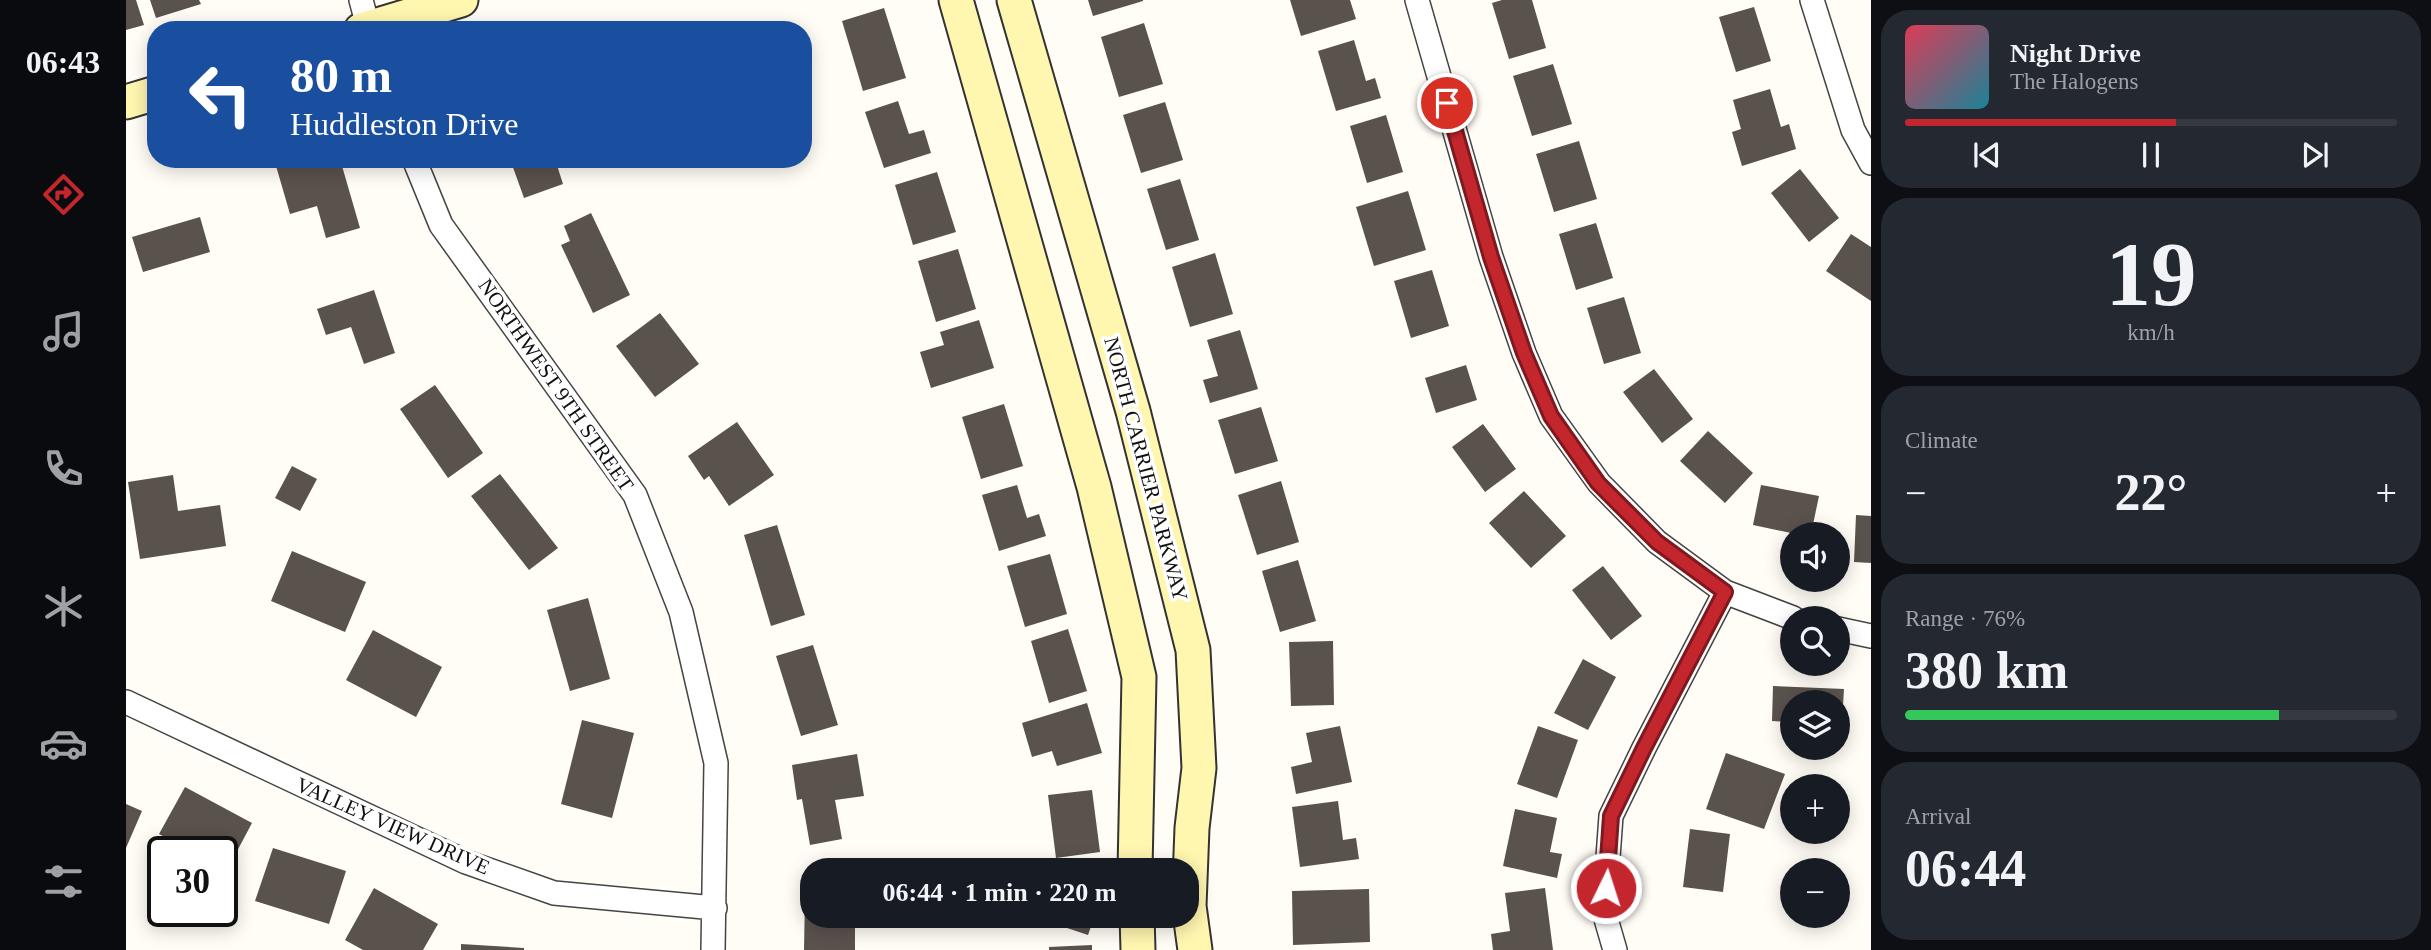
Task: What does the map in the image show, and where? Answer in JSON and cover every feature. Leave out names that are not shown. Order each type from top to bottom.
[{"type":"main road","points":[[369,21],[461,0]]},
{"type":"main road","points":[[956,0],[1094,487],[1139,677],[1135,858]]},
{"type":"main road","name":"NORTH CARRIER PARKWAY","points":[[1014,0],[1133,411],[1193,650],[1199,768],[1192,828],[1189,906],[1195,950]]},
{"type":"main road","points":[[126,102],[147,96]]},
{"type":"main road","points":[[1137,928],[1138,950]]},
{"type":"street","points":[[1417,0],[1491,257],[1524,353],[1551,416],[1598,483],[1657,542],[1725,592],[1780,613]]},
{"type":"street","points":[[1812,0],[1853,130],[1871,163]]},
{"type":"street","name":"NORTHWEST 9TH STREET","points":[[418,168],[441,225],[635,495],[681,612],[716,763],[713,950]]},
{"type":"street","points":[[1615,950],[1604,912],[1611,816],[1725,592]]},
{"type":"street","points":[[1850,632],[1871,636]]},
{"type":"street","name":"VALLEY VIEW DRIVE","points":[[126,702],[466,862],[554,893],[715,908]]},
{"type":"building","points":[[126,0],[136,0],[144,25],[126,30]]},
{"type":"building","points":[[150,0],[199,0],[201,4],[156,18]]},
{"type":"building","points":[[1088,0],[1143,0],[1143,1],[1093,16]]},
{"type":"building","points":[[1290,0],[1350,0],[1356,19],[1301,36]]},
{"type":"building","points":[[1502,0],[1532,0],[1546,48],[1509,59],[1492,3]]},
{"type":"building","points":[[1754,7],[1771,61],[1736,72],[1719,17]]},
{"type":"building","points":[[884,8],[906,78],[863,91],[842,21]]},
{"type":"building","points":[[1144,23],[1163,84],[1119,97],[1101,37]]},
{"type":"building","points":[[1354,40],[1366,81],[1375,78],[1381,98],[1336,111],[1318,51]]},
{"type":"building","points":[[1553,64],[1572,124],[1532,136],[1513,76]]},
{"type":"building","points":[[1770,89],[1781,127],[1789,124],[1796,149],[1742,166],[1732,132],[1741,129],[1733,100]]},
{"type":"building","points":[[898,101],[909,134],[924,130],[931,153],[884,168],[865,112]]},
{"type":"building","points":[[1165,102],[1183,160],[1141,173],[1123,115]]},
{"type":"building","points":[[1386,115],[1403,172],[1367,183],[1350,126]]},
{"type":"building","points":[[1579,141],[1597,199],[1554,212],[1536,154]]},
{"type":"building","points":[[277,168],[343,168],[360,228],[326,238],[317,206],[290,214]]},
{"type":"building","points":[[513,168],[558,168],[563,184],[524,198]]},
{"type":"building","points":[[1800,169],[1839,218],[1809,242],[1771,193]]},
{"type":"building","points":[[937,172],[956,232],[913,245],[895,185]]},
{"type":"building","points":[[1180,179],[1199,240],[1166,250],[1147,189]]},
{"type":"building","points":[[1408,191],[1426,250],[1374,266],[1356,207]]},
{"type":"building","points":[[591,213],[630,295],[593,313],[561,245],[570,241],[564,226]]},
{"type":"building","points":[[200,217],[210,252],[143,272],[132,237]]},
{"type":"building","points":[[1596,223],[1613,278],[1576,290],[1559,234]]},
{"type":"building","points":[[1851,234],[1871,247],[1871,301],[1826,271]]},
{"type":"building","points":[[958,249],[976,309],[936,322],[918,261]]},
{"type":"building","points":[[1215,253],[1233,314],[1190,327],[1172,267]]},
{"type":"building","points":[[1432,270],[1449,326],[1411,338],[1394,281]]},
{"type":"building","points":[[374,290],[395,353],[364,364],[351,327],[326,335],[317,309]]},
{"type":"building","points":[[1624,297],[1641,353],[1604,364],[1587,308]]},
{"type":"building","points":[[660,313],[699,364],[655,397],[616,346]]},
{"type":"building","points":[[979,320],[994,368],[931,388],[920,352],[944,345],[940,332]]},
{"type":"building","points":[[1240,330],[1258,389],[1210,403],[1203,380],[1218,376],[1207,340]]},
{"type":"building","points":[[1466,365],[1477,400],[1436,413],[1425,378]]},
{"type":"building","points":[[1654,369],[1693,419],[1662,443],[1623,392]]},
{"type":"building","points":[[435,385],[483,453],[448,478],[400,409]]},
{"type":"building","points":[[1004,404],[1023,466],[981,479],[962,417]]},
{"type":"building","points":[[1261,407],[1278,461],[1235,474],[1218,420]]},
{"type":"building","points":[[737,422],[774,475],[729,506],[709,476],[704,480],[688,456]]},
{"type":"building","points":[[1483,424],[1516,469],[1485,492],[1452,447]]},
{"type":"building","points":[[1708,431],[1753,473],[1725,503],[1680,461]]},
{"type":"building","points":[[292,466],[317,479],[300,511],[275,498]]},
{"type":"building","points":[[500,474],[558,548],[529,570],[471,496]]},
{"type":"building","points":[[173,475],[178,511],[220,505],[226,546],[140,559],[128,482]]},
{"type":"building","points":[[1281,481],[1299,542],[1257,555],[1238,495]]},
{"type":"building","points":[[1017,485],[1027,518],[1039,514],[1046,536],[999,551],[982,495]]},
{"type":"building","points":[[1761,485],[1819,496],[1814,522],[1780,522],[1780,531],[1753,525]]},
{"type":"building","points":[[1524,491],[1566,536],[1531,568],[1489,523]]},
{"type":"building","points":[[1856,515],[1871,516],[1871,563],[1854,562]]},
{"type":"building","points":[[777,525],[805,615],[771,626],[744,535]]},
{"type":"building","points":[[292,551],[366,582],[345,632],[271,601]]},
{"type":"building","points":[[1050,554],[1067,614],[1025,627],[1007,566]]},
{"type":"building","points":[[1298,560],[1316,621],[1280,632],[1262,571]]},
{"type":"building","points":[[1603,566],[1642,616],[1611,640],[1572,590]]},
{"type":"building","points":[[588,598],[610,679],[570,691],[547,610]]},
{"type":"building","points":[[1068,629],[1087,691],[1049,703],[1031,641]]},
{"type":"building","points":[[373,630],[442,667],[416,717],[346,680]]},
{"type":"building","points":[[1333,641],[1334,705],[1291,706],[1289,642]]},
{"type":"building","points":[[813,645],[838,725],[801,736],[776,656]]},
{"type":"building","points":[[1583,659],[1616,677],[1588,730],[1554,713]]},
{"type":"building","points":[[1773,686],[1844,689],[1780,690],[1780,721],[1772,721]]},
{"type":"building","points":[[1087,703],[1102,753],[1057,766],[1052,751],[1032,757],[1022,723]]},
{"type":"building","points":[[582,720],[634,733],[612,818],[561,804]]},
{"type":"building","points":[[1340,726],[1352,782],[1296,794],[1291,767],[1312,762],[1306,733]]},
{"type":"building","points":[[1538,726],[1578,740],[1557,798],[1517,784]]},
{"type":"building","points":[[1726,753],[1785,774],[1780,774],[1780,787],[1764,829],[1706,809]]},
{"type":"building","points":[[857,754],[864,796],[835,800],[842,839],[810,845],[802,799],[797,800],[792,765]]},
{"type":"building","points":[[185,787],[252,823],[238,849],[238,836],[159,834]]},
{"type":"building","points":[[1092,790],[1100,852],[1056,858],[1048,795]]},
{"type":"building","points":[[1338,801],[1343,840],[1356,838],[1359,859],[1300,867],[1292,807]]},
{"type":"building","points":[[126,804],[142,811],[126,848]]},
{"type":"building","points":[[1515,809],[1557,818],[1550,852],[1562,854],[1557,878],[1503,866]]},
{"type":"building","points":[[1690,829],[1730,834],[1723,892],[1683,887]]},
{"type":"building","points":[[273,848],[346,871],[329,924],[255,901]]},
{"type":"building","points":[[374,888],[438,924],[423,950],[363,950],[345,940]]},
{"type":"building","points":[[1545,888],[1553,950],[1493,950],[1491,934],[1510,931],[1505,893]]},
{"type":"building","points":[[1369,889],[1370,942],[1293,945],[1292,891]]},
{"type":"building","points":[[804,928],[855,928],[855,950],[804,950]]},
{"type":"building","points":[[1067,928],[1090,928],[1088,935]]},
{"type":"building","points":[[461,944],[524,948],[524,950],[461,950]]},
{"type":"building","points":[[1092,945],[1092,950],[1049,950],[1049,947]]},
{"type":"route","points":[[1447,103],[1491,257],[1524,353],[1551,416],[1598,483],[1657,542],[1725,592],[1611,816],[1606,888]]}]
